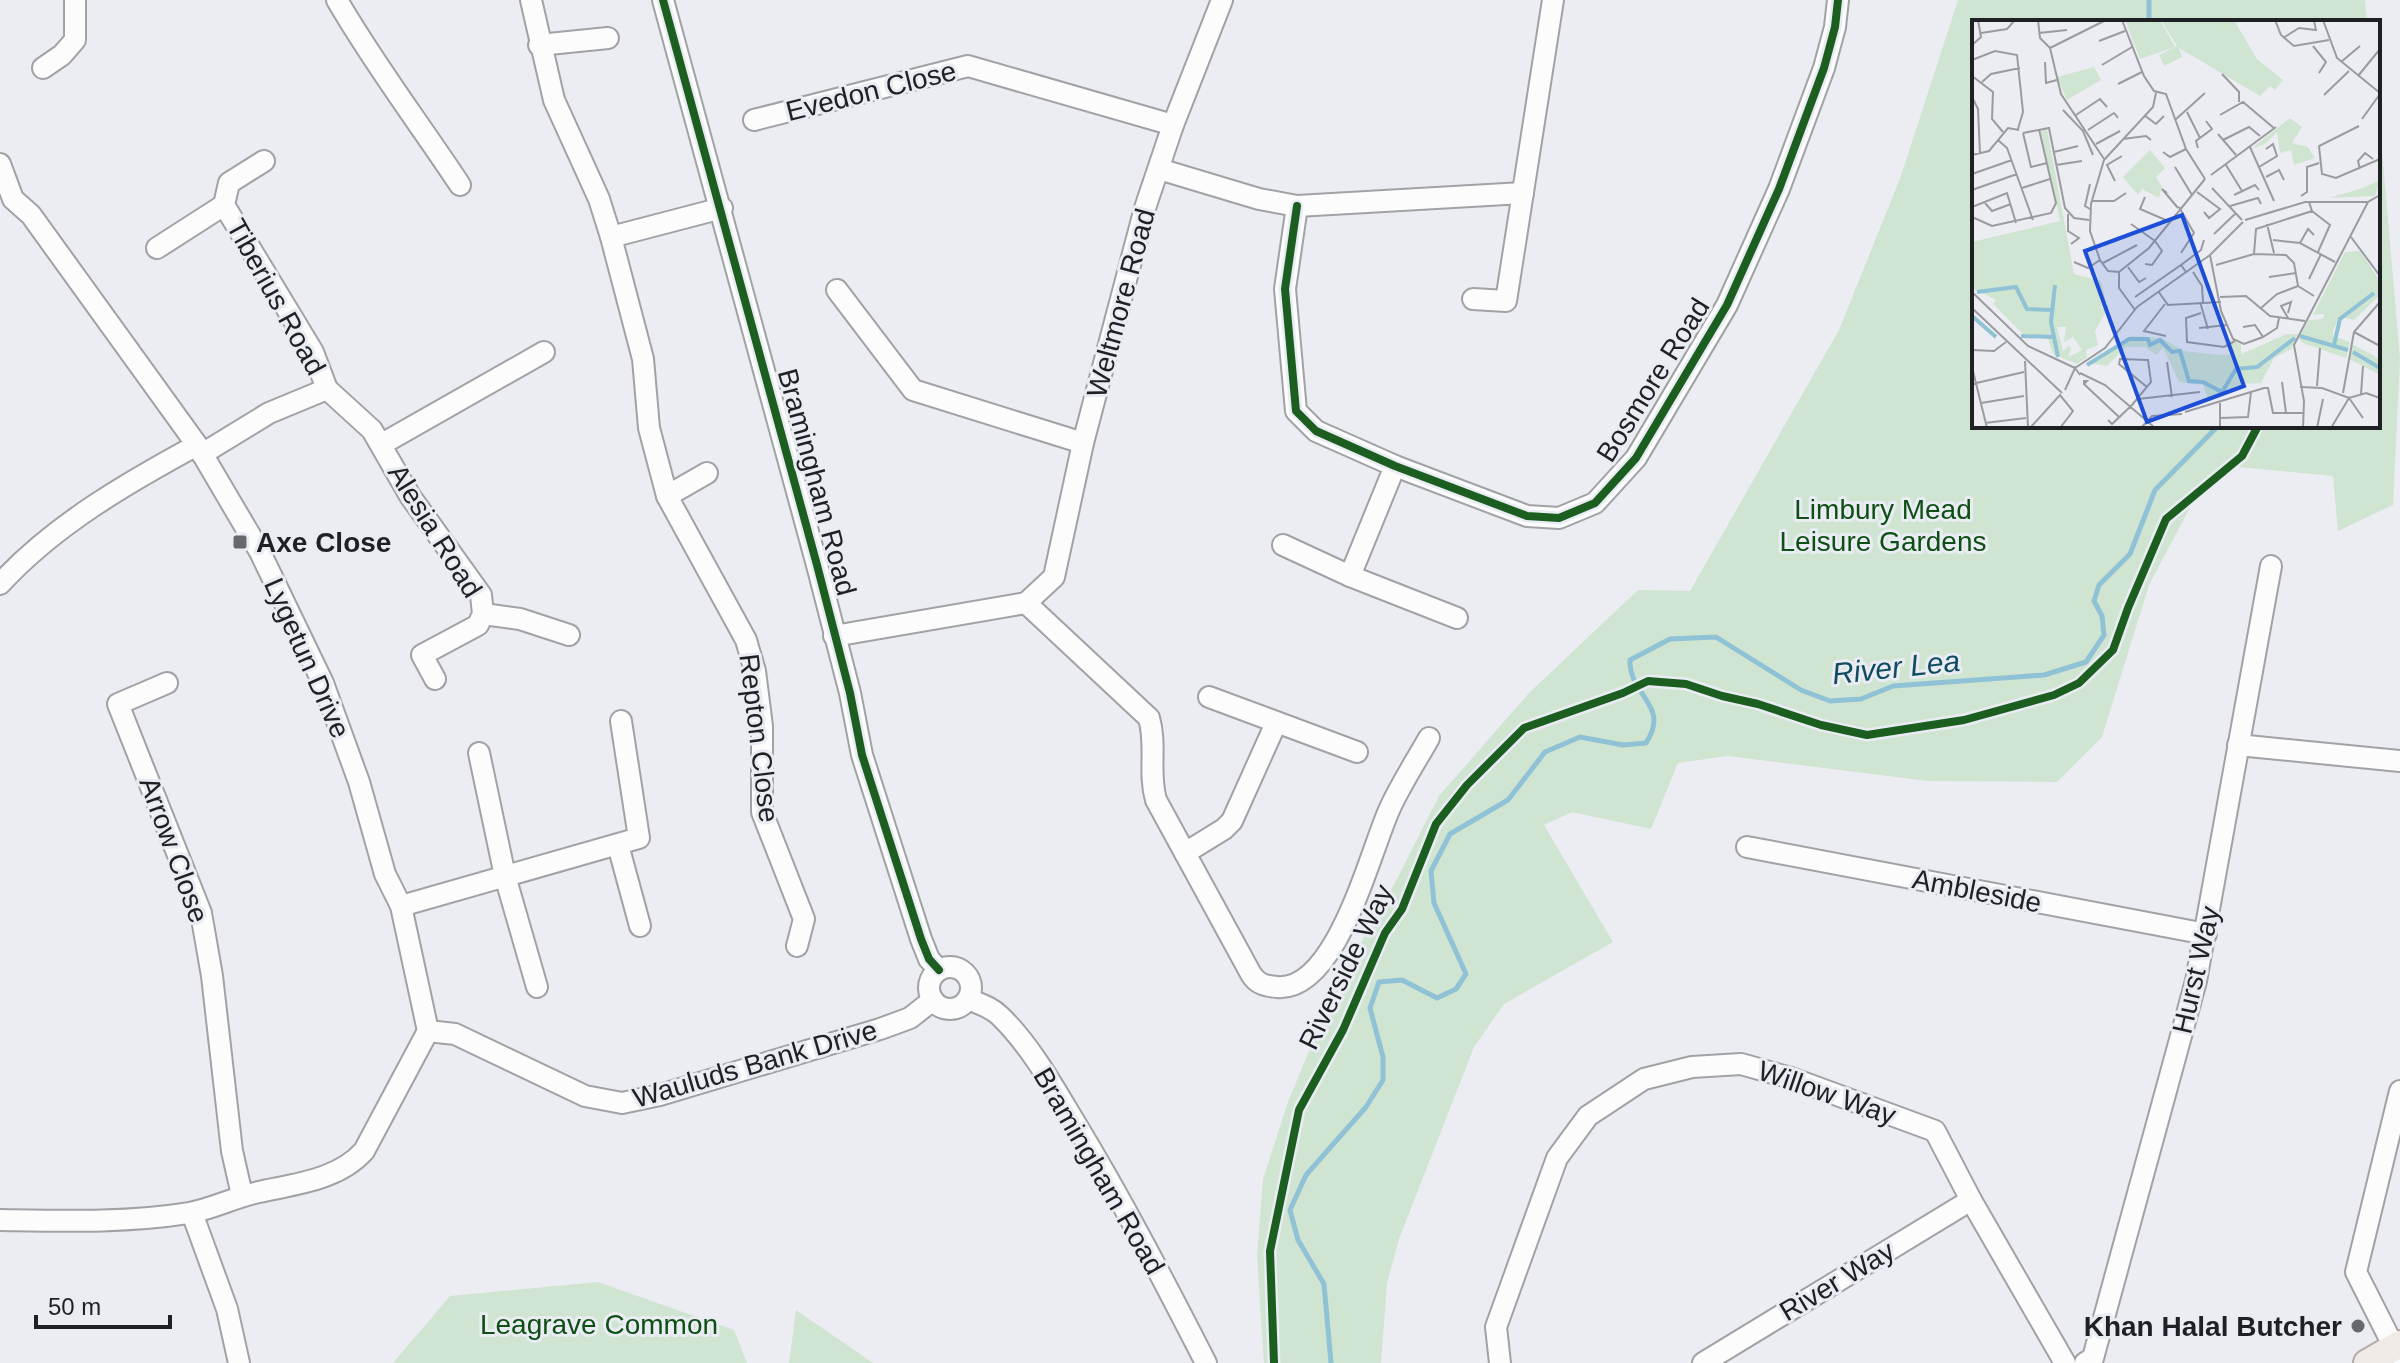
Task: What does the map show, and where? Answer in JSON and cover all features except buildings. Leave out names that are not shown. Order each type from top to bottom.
[{"type":"main road","points":[[2367,1363],[2398,1350]]},
{"type":"street","points":[[43,68],[62,55],[75,40],[75,0]]},
{"type":"street","points":[[337,0],[380,71],[460,185]]},
{"type":"street","name":"Repton Close","points":[[531,0],[554,100],[599,199],[611,237],[643,359],[649,428],[667,496],[746,640],[755,671],[762,726],[762,812],[804,919],[797,946]]},
{"type":"street","name":"Bramingham Road","points":[[663,0],[817,565],[850,693],[862,755],[929,959],[939,970]]},
{"type":"street","name":"Weltmore Road","points":[[1026,603],[1054,577],[1083,443],[1145,208],[1173,125],[1222,0]]},
{"type":"street","points":[[1473,299],[1506,301],[1553,0]]},
{"type":"street","name":"Bosmore Road","points":[[1297,206],[1285,289],[1296,411],[1316,431],[1395,466],[1527,516],[1559,518],[1595,503],[1636,458],[1727,305],[1779,189],[1824,68],[1835,27],[1838,0]]},
{"type":"street","points":[[539,45],[608,38]]},
{"type":"street","name":"Evedon Close","points":[[754,120],[968,66],[1173,125]]},
{"type":"street","name":"Tiberius Road","points":[[264,161],[229,183],[224,205],[313,352],[327,389]]},
{"type":"street","name":"Lygetun Drive","points":[[0,164],[6,203],[31,215],[200,449],[260,552],[323,683],[359,782],[385,874],[401,906],[428,1031]]},
{"type":"street","points":[[1159,169],[1259,199],[1297,206],[1523,193]]},
{"type":"street","name":"Tiberius Road","points":[[157,248],[224,205]]},
{"type":"street","points":[[611,237],[722,208]]},
{"type":"street","points":[[837,290],[913,390],[1083,443]]},
{"type":"street","name":"Alesia Road","points":[[382,444],[544,352]]},
{"type":"street","points":[[0,584],[18,565],[71,522],[155,467],[327,389]]},
{"type":"street","name":"Alesia Road","points":[[327,389],[354,411],[382,444],[410,496],[481,595],[483,614],[478,625],[422,655],[435,679]]},
{"type":"street","points":[[1350,576],[1395,466]]},
{"type":"street","points":[[667,496],[707,473]]},
{"type":"street","points":[[1283,545],[1350,576],[1457,618]]},
{"type":"street","name":"Hurst Way","points":[[2085,1363],[2093,1358],[2168,1091],[2206,934],[2271,566]]},
{"type":"street","points":[[834,636],[1026,603],[1149,718],[1153,733],[1153,792],[1256,981],[1267,986],[1283,987],[1297,983],[1312,973],[1325,958],[1390,808],[1429,738]]},
{"type":"street","points":[[483,614],[520,619],[569,635]]},
{"type":"street","name":"Arrow Close","points":[[167,683],[118,704],[201,913],[212,976],[232,1151],[242,1195]]},
{"type":"street","points":[[1209,697],[1357,752]]},
{"type":"street","points":[[401,906],[639,838],[621,721]]},
{"type":"street","points":[[1185,853],[1232,821],[1276,723]]},
{"type":"street","points":[[2238,745],[2400,761]]},
{"type":"street","points":[[479,753],[505,876],[537,987]]},
{"type":"street","points":[[618,845],[640,926]]},
{"type":"street","name":"Ambleside","points":[[1747,847],[2206,934]]},
{"type":"street","points":[[952,967],[965,973],[971,986],[963,1005],[944,1008],[933,1000],[929,987],[939,970],[952,967]]},
{"type":"street","name":"Bramingham Road","points":[[968,999],[998,1014],[1016,1034],[1064,1104],[1121,1199],[1206,1363]]},
{"type":"street","name":"Wauluds Bank Drive","points":[[428,1031],[455,1034],[585,1096],[622,1103],[660,1095],[880,1029],[910,1018],[933,1000]]},
{"type":"street","points":[[0,1220],[131,1220],[192,1213],[242,1195],[314,1179],[353,1164],[364,1151],[428,1031]]},
{"type":"street","name":"Willow Way","points":[[1500,1363],[1496,1327],[1557,1158],[1588,1116],[1644,1079],[1692,1067],[1741,1064],[1805,1082],[1935,1131],[2065,1363]]},
{"type":"street","points":[[2398,1350],[2356,1272],[2400,1091]]},
{"type":"street","name":"River Way","points":[[1703,1363],[1971,1200]]},
{"type":"street","points":[[192,1213],[227,1309],[239,1363]]},
{"type":"green space","name":"Limbury Mead Leisure Gardens","points":[[1958,0],[2365,0],[2367,20],[1972,20],[1972,428],[2380,428],[2380,126],[2400,359],[2393,505],[2338,531],[2333,476],[2238,467],[2196,496],[2149,585],[2102,737],[2057,782],[1928,781],[1728,756],[1678,763],[1651,829],[1572,812],[1544,825],[1613,942],[1504,1004],[1474,1047],[1399,1239],[1387,1283],[1381,1363],[1264,1363],[1257,1256],[1263,1179],[1288,1102],[1335,988],[1397,879],[1439,796],[1529,693],[1638,590],[1690,591],[1839,330],[1901,176]]},
{"type":"green space","name":"Leagrave Common","points":[[598,1282],[734,1330],[747,1363],[393,1363],[450,1296]]},
{"type":"green space","points":[[796,1310],[873,1363],[789,1363]]},
{"type":"waterway","name":"River Lea","points":[[2149,0],[2149,20]]},
{"type":"waterway","name":"River Lea","points":[[1331,1363],[1324,1284],[1298,1240],[1290,1210],[1306,1175],[1366,1107],[1383,1080],[1383,1057],[1370,1008],[1379,982],[1402,980],[1437,998],[1456,989],[1466,974],[1434,903],[1431,871],[1450,834],[1508,800],[1545,752],[1580,737],[1623,745],[1646,743],[1654,719],[1631,672],[1630,660],[1670,639],[1716,637],[1801,690],[1830,701],[1861,699],[1893,686],[2044,675],[2086,662],[2104,635],[2102,616],[2094,601],[2099,585],[2130,554],[2155,490],[2216,428]]},
{"type":"cycle path","points":[[663,0],[817,565],[850,693],[862,755],[921,939],[929,959],[939,970]]},
{"type":"cycle path","points":[[1297,206],[1285,289],[1296,411],[1316,431],[1395,466],[1527,516],[1559,518],[1595,503],[1636,458],[1727,305],[1779,189],[1824,68],[1835,27],[1838,0]]},
{"type":"cycle path","name":"Riverside Way","points":[[1274,1363],[1270,1251],[1299,1110],[1343,1030],[1385,933],[1402,909],[1436,824],[1467,785],[1524,728],[1648,681],[1686,684],[1821,725],[1867,735],[1964,720],[2054,695],[2079,683],[2113,650],[2166,519],[2242,456],[2257,428]]},
{"type":"place","name":"Axe Close","points":[[240,542]]},
{"type":"place","name":"Khan Halal Butcher","points":[[2358,1326]]}]
